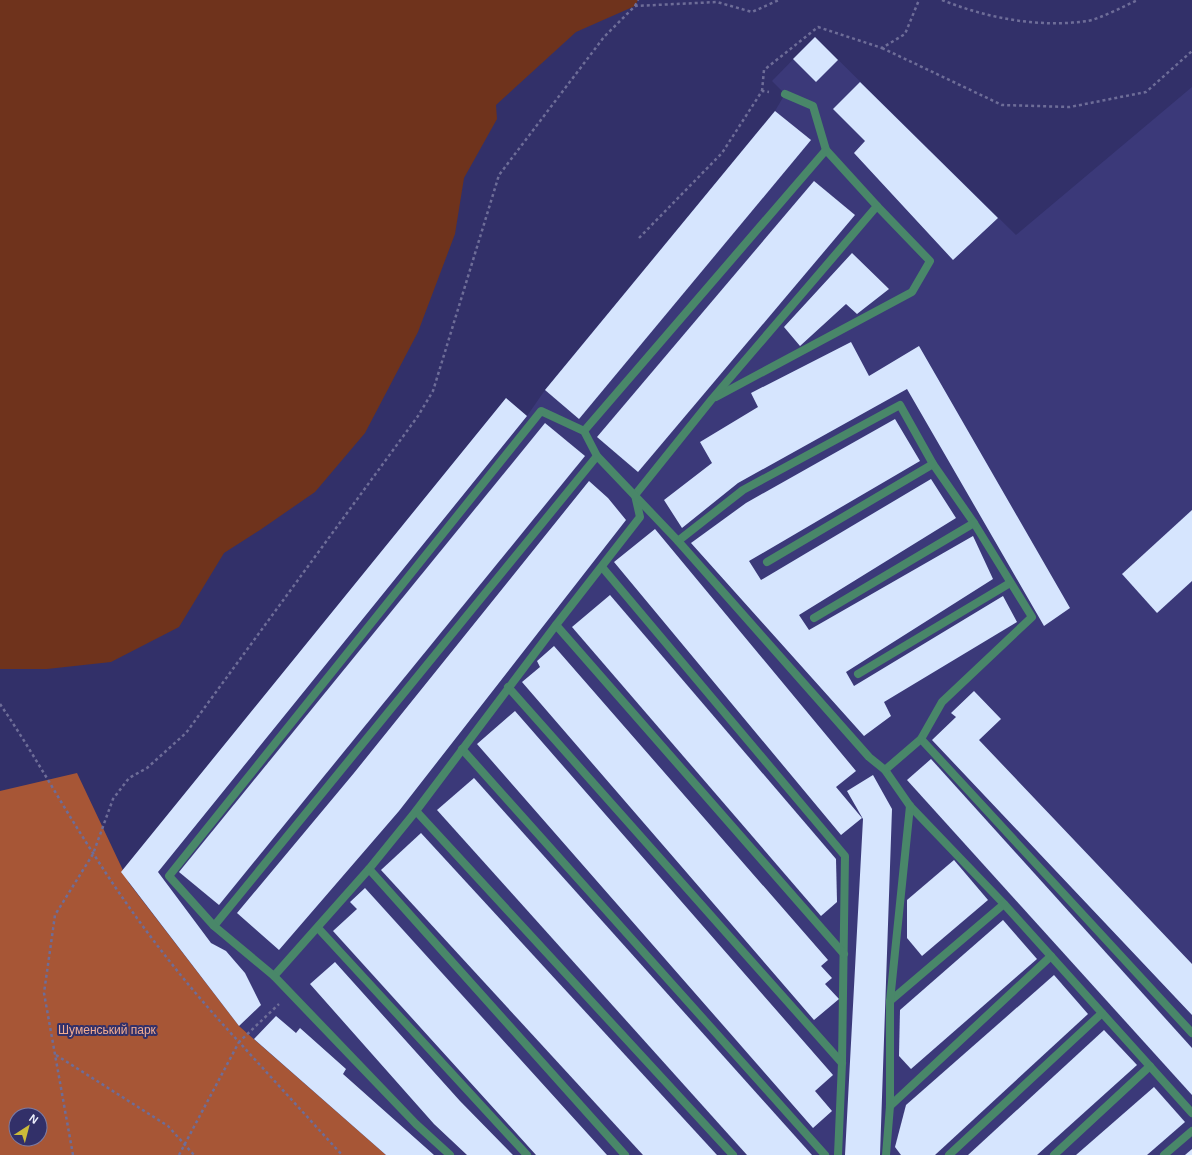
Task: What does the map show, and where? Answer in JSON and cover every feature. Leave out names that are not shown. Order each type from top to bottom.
[{"type":"lane","points":[[712,399],[912,292],[930,261],[826,150],[813,106],[785,94]]},
{"type":"lane","points":[[584,431],[826,150]]},
{"type":"lane","points":[[635,495],[712,399],[878,206]]},
{"type":"lane","points":[[678,541],[744,490],[900,405],[933,464],[974,523],[1032,617],[942,702],[921,739],[885,770]]},
{"type":"lane","points":[[450,1155],[416,1124],[274,976],[214,926],[169,876],[541,411],[584,431],[597,456],[678,541],[869,758],[885,770],[910,806],[1004,904],[1192,1113]]},
{"type":"lane","points":[[214,926],[597,456]]},
{"type":"lane","points":[[767,562],[933,464]]},
{"type":"lane","points":[[274,976],[369,869],[416,811],[508,687],[602,568],[640,517],[635,495]]},
{"type":"lane","points":[[814,618],[974,523]]},
{"type":"lane","points":[[602,568],[844,856],[842,1063],[838,1155]]},
{"type":"lane","points":[[858,674],[1010,583]]},
{"type":"lane","points":[[556,625],[844,954]]},
{"type":"lane","points":[[508,687],[842,1063]]},
{"type":"lane","points":[[921,739],[1192,1033]]},
{"type":"lane","points":[[462,749],[826,1155]]},
{"type":"lane","points":[[886,1155],[890,1106],[890,1001],[910,806]]},
{"type":"lane","points":[[416,811],[733,1155]]},
{"type":"lane","points":[[369,869],[625,1155]]},
{"type":"lane","points":[[890,1001],[1004,904]]},
{"type":"lane","points":[[318,928],[527,1155]]},
{"type":"lane","points":[[890,1106],[1051,956]]},
{"type":"lane","points":[[949,1155],[1102,1013]]},
{"type":"lane","points":[[1054,1155],[1150,1066]]},
{"type":"lane","points":[[1164,1155],[1192,1131]]},
{"type":"path","points":[[73,1155],[44,993],[55,915],[93,854],[113,799],[129,778],[147,768],[186,733],[418,416],[433,391],[499,174],[604,36],[635,6],[638,0]]},
{"type":"path","points":[[635,6],[717,2],[752,12],[779,0]]},
{"type":"path","points":[[882,48],[905,34],[919,0]]},
{"type":"path","points":[[942,0],[960,7],[1029,24],[1088,21],[1138,0]]},
{"type":"path","points":[[639,238],[722,153],[762,91],[764,70],[818,27],[882,48],[1002,105],[1070,107],[1146,92],[1192,51]]},
{"type":"path","points":[[762,91],[785,94]]},
{"type":"path","points":[[0,704],[93,854],[137,918],[203,1003],[342,1155]]},
{"type":"path","points":[[179,1155],[239,1042],[291,993]]},
{"type":"path","points":[[55,1055],[168,1126],[194,1155]]},
{"type":"shaded area","points":[[0,0],[638,0],[635,6],[576,32],[496,105],[497,119],[464,178],[455,234],[418,332],[365,433],[315,492],[224,553],[179,627],[111,662],[47,669],[0,669]]},
{"type":"shaded area","points":[[815,37],[1016,235],[1192,87],[1192,1155],[386,1155],[239,1026],[121,872],[506,398],[527,416],[545,390],[775,111],[785,94],[772,81]]},
{"type":"green space","name":"Шуменський парк","points":[[77,773],[129,883],[239,1026],[386,1155],[0,1155],[0,791]]},
{"type":"building","points":[[815,37],[838,60],[816,82],[793,59]]},
{"type":"building","points":[[860,82],[998,218],[953,260],[854,153],[865,141],[833,109]]},
{"type":"building","points":[[775,111],[811,140],[579,419],[545,390]]},
{"type":"building","points":[[814,181],[855,215],[638,472],[597,437]]},
{"type":"building","points":[[852,253],[889,289],[857,314],[846,304],[800,346],[784,327]]},
{"type":"building","points":[[851,342],[869,376],[919,346],[1070,608],[1044,626],[907,389],[738,483],[682,528],[664,500],[712,463],[700,442],[758,407],[751,393]]},
{"type":"building","points":[[506,398],[527,416],[158,872],[211,943],[226,951],[245,973],[261,1005],[239,1026],[121,872]]},
{"type":"building","points":[[895,419],[920,461],[749,561],[761,580],[931,479],[956,518],[799,615],[809,630],[973,536],[993,579],[846,672],[854,686],[1003,596],[1017,622],[884,702],[891,716],[864,736],[691,543],[746,503]]},
{"type":"building","points":[[545,423],[585,456],[219,905],[179,872]]},
{"type":"building","points":[[589,481],[608,498],[626,520],[399,811],[279,950],[237,913],[354,773]]},
{"type":"building","points":[[1192,510],[1192,581],[1157,613],[1122,574]]},
{"type":"building","points":[[655,529],[856,771],[836,787],[862,818],[841,835],[614,562]]},
{"type":"building","points":[[610,595],[836,859],[837,902],[821,916],[572,627]]},
{"type":"building","points":[[554,646],[828,960],[821,966],[832,978],[825,984],[839,999],[814,1020],[522,682],[540,667],[537,661]]},
{"type":"building","points":[[974,691],[1001,719],[979,740],[1192,964],[1192,1015],[932,740],[956,717],[951,713]]},
{"type":"building","points":[[515,711],[833,1075],[815,1091],[832,1111],[813,1128],[477,744]]},
{"type":"building","points":[[931,759],[1192,1048],[1192,1095],[907,780]]},
{"type":"building","points":[[873,775],[892,809],[880,1155],[845,1155],[863,819],[847,791]]},
{"type":"building","points":[[474,778],[812,1155],[747,1155],[437,810]]},
{"type":"building","points":[[421,833],[717,1155],[643,1155],[381,870]]},
{"type":"building","points":[[954,860],[988,900],[922,956],[907,938],[907,900]]},
{"type":"building","points":[[365,888],[607,1155],[536,1155],[333,931],[357,909],[350,902]]},
{"type":"building","points":[[1003,920],[1037,959],[911,1069],[899,1056],[900,1010]]},
{"type":"building","points":[[335,962],[460,1101],[513,1155],[467,1155],[434,1124],[310,984]]},
{"type":"building","points":[[1054,975],[1088,1014],[935,1155],[901,1155],[895,1147],[906,1105]]},
{"type":"building","points":[[276,1016],[296,1033],[300,1028],[346,1069],[343,1074],[434,1155],[386,1155],[254,1039]]},
{"type":"building","points":[[1104,1030],[1137,1065],[1037,1155],[968,1155]]},
{"type":"building","points":[[1154,1087],[1185,1122],[1147,1155],[1076,1155]]},
{"type":"building","points":[[1192,1149],[1192,1155],[1185,1155]]}]
